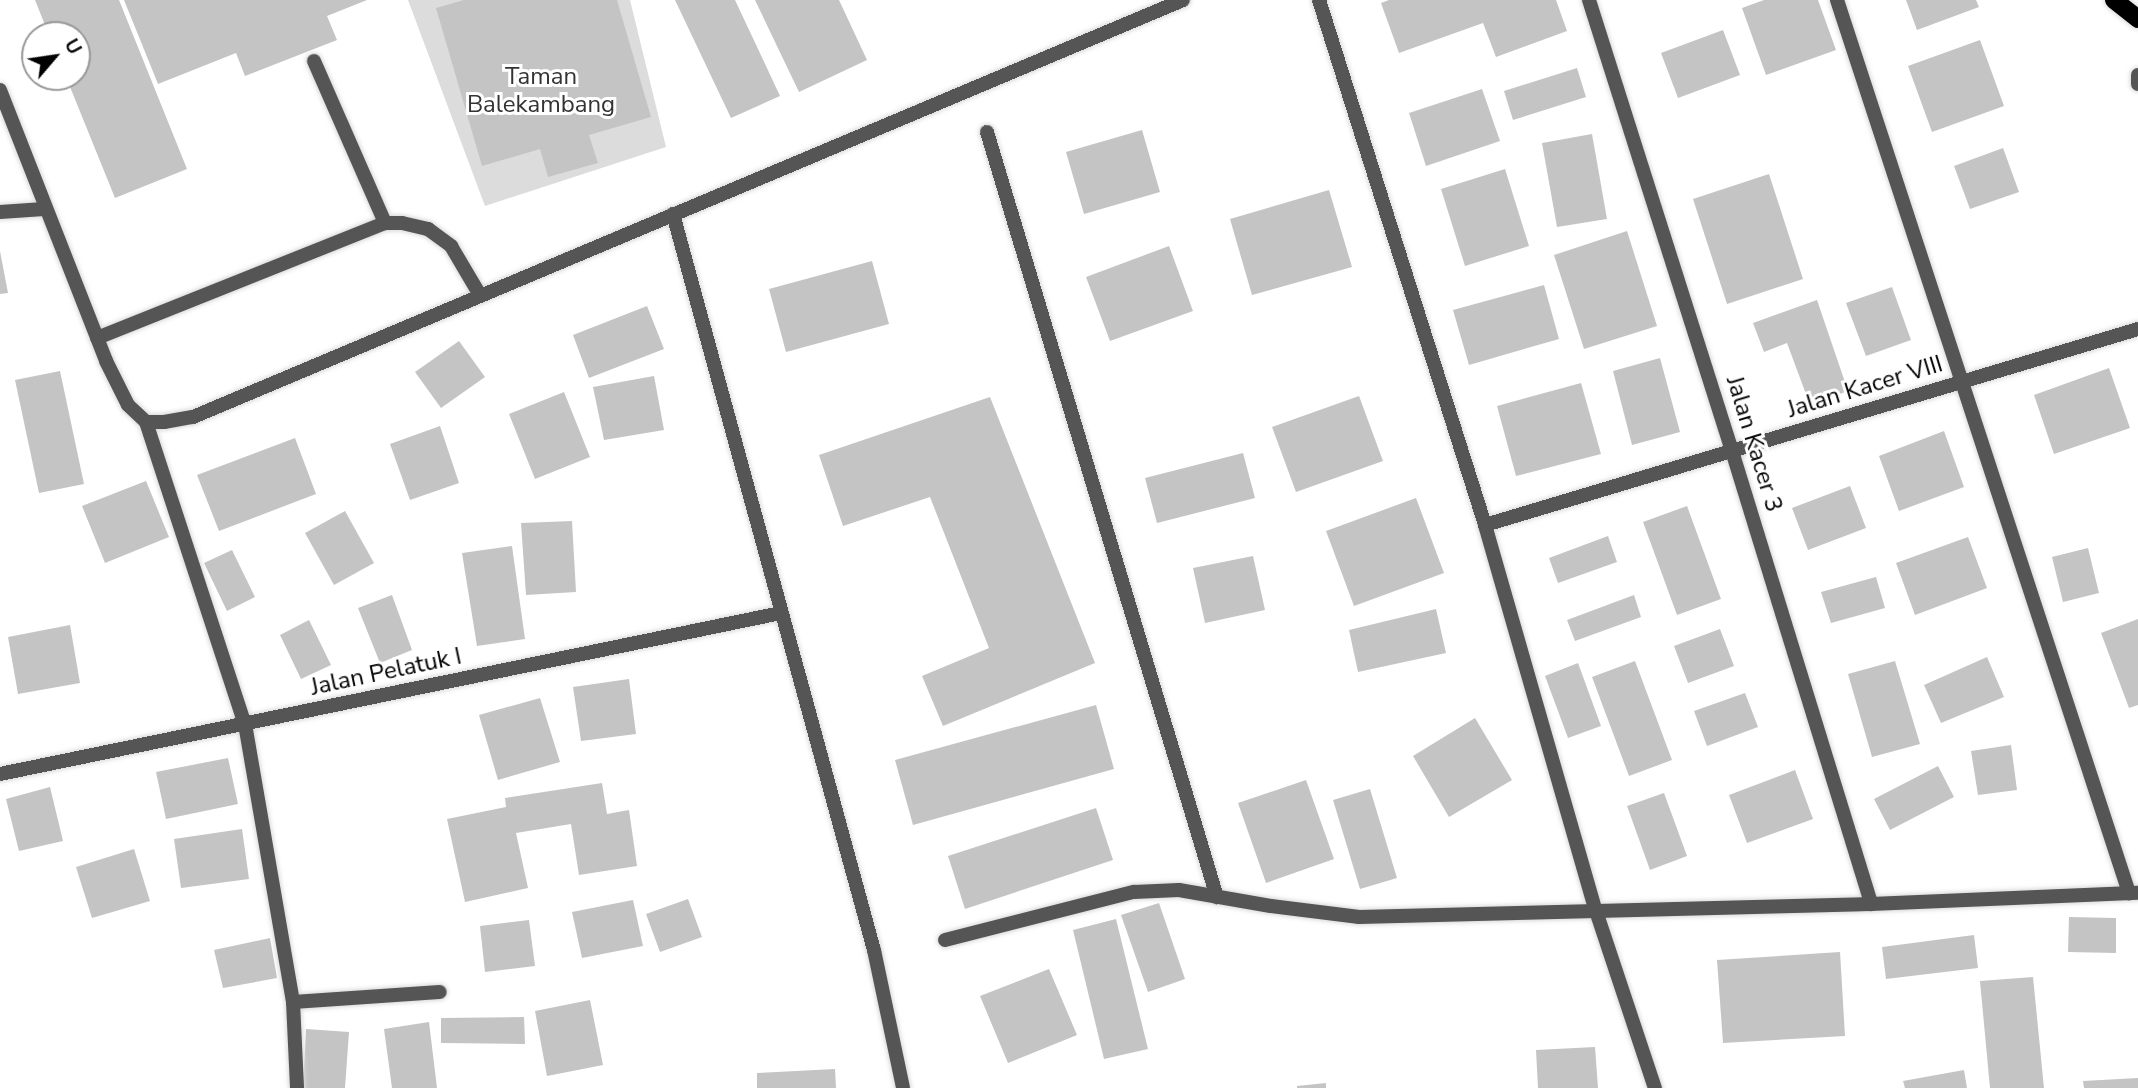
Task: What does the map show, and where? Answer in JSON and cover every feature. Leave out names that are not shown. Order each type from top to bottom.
[{"type":"main road","points":[[2114,0],[2138,19]]},
{"type":"street","points":[[146,422],[193,417],[1182,0]]},
{"type":"street","points":[[1319,0],[1485,524],[1596,911],[1655,1088]]},
{"type":"street","name":"Jalan Kacer 3","points":[[1589,0],[1732,451],[1871,904]]},
{"type":"street","points":[[945,940],[1134,892],[1179,890],[1359,917],[1871,904],[2133,893],[1837,0]]},
{"type":"street","points":[[314,61],[385,223]]},
{"type":"street","points":[[2138,75],[2138,84]]},
{"type":"street","points":[[0,90],[44,209],[97,338],[128,405],[146,422],[245,724],[293,1002],[297,1088]]},
{"type":"street","points":[[987,132],[1217,897]]},
{"type":"street","points":[[0,212],[44,209]]},
{"type":"street","points":[[673,214],[874,950],[903,1088]]},
{"type":"street","points":[[97,338],[385,223],[401,223],[428,229],[451,246],[480,295]]},
{"type":"street","name":"Jalan Kacer VIII","points":[[1485,524],[2138,329]]},
{"type":"street","name":"Jalan Pelatuk I","points":[[0,774],[781,614]]},
{"type":"street","points":[[293,1002],[440,992]]},
{"type":"green space","name":"Taman Balekambang","points":[[408,0],[630,0],[666,147],[485,206]]},
{"type":"building","points":[[35,0],[119,0],[187,169],[115,198],[72,91],[91,91],[91,21],[43,21]]},
{"type":"building","points":[[124,0],[367,0],[327,16],[337,40],[245,76],[236,53],[158,84]]},
{"type":"building","name":"Taman Balekambang","points":[[464,0],[617,0],[651,117],[589,135],[598,163],[548,177],[540,149],[482,166],[436,8]]},
{"type":"building","points":[[675,0],[735,0],[780,96],[731,118]]},
{"type":"building","points":[[755,0],[839,0],[867,60],[799,92]]},
{"type":"building","points":[[1389,0],[1556,0],[1567,31],[1496,57],[1483,23],[1399,53],[1381,3]]},
{"type":"building","points":[[1764,0],[1818,0],[1836,50],[1766,75],[1742,8]]},
{"type":"building","points":[[1906,0],[1976,0],[1979,7],[1917,30]]},
{"type":"building","points":[[1723,30],[1740,75],[1678,98],[1661,53]]},
{"type":"building","points":[[1980,40],[2004,106],[1932,132],[1908,66]]},
{"type":"building","points":[[1577,68],[1586,97],[1513,120],[1504,91]]},
{"type":"building","points":[[1482,89],[1500,141],[1426,166],[1409,113]]},
{"type":"building","points":[[1142,130],[1160,192],[1084,214],[1066,152]]},
{"type":"building","points":[[1592,134],[1607,219],[1557,227],[1542,143]]},
{"type":"building","points":[[2003,148],[2019,192],[1970,209],[1954,166]]},
{"type":"building","points":[[1505,169],[1529,246],[1465,266],[1441,189]]},
{"type":"building","points":[[1769,174],[1803,279],[1727,304],[1693,199]]},
{"type":"building","points":[[1329,190],[1352,267],[1252,295],[1230,219]]},
{"type":"building","points":[[1627,231],[1657,326],[1584,349],[1554,255]]},
{"type":"building","points":[[1169,246],[1193,311],[1110,341],[1086,277]]},
{"type":"building","points":[[0,251],[8,293],[0,294]]},
{"type":"building","points":[[872,261],[889,324],[786,352],[769,289]]},
{"type":"building","points":[[1544,285],[1559,339],[1469,365],[1453,310]]},
{"type":"building","points":[[1892,287],[1911,340],[1866,356],[1846,303]]},
{"type":"building","points":[[1817,300],[1848,391],[1810,405],[1787,343],[1764,352],[1753,323]]},
{"type":"building","points":[[647,306],[664,349],[589,378],[573,335]]},
{"type":"building","points":[[459,341],[485,377],[441,408],[415,372]]},
{"type":"building","points":[[1660,358],[1680,432],[1632,445],[1613,371]]},
{"type":"building","points":[[2109,368],[2130,428],[2054,454],[2034,395]]},
{"type":"building","points":[[60,371],[84,484],[39,493],[15,380]]},
{"type":"building","points":[[654,376],[664,430],[604,440],[593,387]]},
{"type":"building","points":[[1581,383],[1601,454],[1516,476],[1497,406]]},
{"type":"building","points":[[564,392],[590,457],[535,479],[509,414]]},
{"type":"building","points":[[1359,396],[1383,461],[1296,492],[1272,427]]},
{"type":"building","points":[[990,397],[1095,663],[943,726],[922,676],[989,648],[930,497],[843,526],[819,455]]},
{"type":"building","points":[[440,426],[459,483],[410,500],[390,444]]},
{"type":"building","points":[[1944,431],[1964,487],[1899,511],[1879,456]]},
{"type":"building","points":[[295,438],[316,494],[219,531],[197,475]]},
{"type":"building","points":[[1243,453],[1255,498],[1157,523],[1145,478]]},
{"type":"building","points":[[146,481],[169,537],[105,563],[82,506]]},
{"type":"building","points":[[1850,486],[1866,528],[1808,550],[1792,508]]},
{"type":"building","points":[[1416,498],[1444,573],[1354,606],[1326,531]]},
{"type":"building","points":[[1687,506],[1721,599],[1677,615],[1643,522]]},
{"type":"building","points":[[345,511],[374,563],[334,585],[305,533]]},
{"type":"building","points":[[572,521],[576,592],[526,595],[521,523]]},
{"type":"building","points":[[1608,536],[1617,562],[1558,583],[1549,558]]},
{"type":"building","points":[[1968,537],[1987,588],[1915,615],[1896,563]]},
{"type":"building","points":[[512,546],[525,639],[477,646],[462,553]]},
{"type":"building","points":[[2088,548],[2099,593],[2063,602],[2052,557]]},
{"type":"building","points":[[232,550],[255,597],[227,611],[204,563]]},
{"type":"building","points":[[1253,556],[1265,610],[1205,623],[1193,568]]},
{"type":"building","points":[[1876,577],[1885,608],[1831,623],[1821,592]]},
{"type":"building","points":[[392,595],[412,650],[380,663],[358,608]]},
{"type":"building","points":[[1634,595],[1641,617],[1575,641],[1567,620]]},
{"type":"building","points":[[1436,609],[1446,653],[1358,672],[1349,630]]},
{"type":"building","points":[[2138,619],[2138,705],[2129,708],[2101,633]]},
{"type":"building","points":[[309,620],[331,665],[301,679],[280,635]]},
{"type":"building","points":[[70,625],[80,683],[18,694],[8,637]]},
{"type":"building","points":[[1720,629],[1734,666],[1688,683],[1674,646]]},
{"type":"building","points":[[1987,657],[2004,697],[1941,723],[1924,685]]},
{"type":"building","points":[[1635,661],[1672,760],[1629,776],[1592,677]]},
{"type":"building","points":[[1895,661],[1920,744],[1872,757],[1848,674]]},
{"type":"building","points":[[1578,663],[1601,726],[1568,738],[1545,676]]},
{"type":"building","points":[[629,679],[636,734],[581,741],[573,687]]},
{"type":"building","points":[[1745,693],[1758,727],[1707,746],[1694,711]]},
{"type":"building","points":[[540,698],[560,762],[498,780],[479,715]]},
{"type":"building","points":[[1096,705],[1114,769],[913,825],[895,760]]},
{"type":"building","points":[[1475,718],[1512,780],[1449,817],[1413,756]]},
{"type":"building","points":[[2011,745],[2017,790],[1978,795],[1971,751]]},
{"type":"building","points":[[228,758],[238,804],[166,819],[156,772]]},
{"type":"building","points":[[1938,766],[1954,797],[1890,830],[1874,799]]},
{"type":"building","points":[[1795,770],[1813,819],[1747,843],[1729,795]]},
{"type":"building","points":[[1306,780],[1334,859],[1266,883],[1238,803]]},
{"type":"building","points":[[602,783],[607,814],[629,810],[637,866],[579,875],[571,824],[516,833],[528,888],[465,902],[447,819],[506,807],[505,798]]},
{"type":"building","points":[[50,787],[63,841],[19,851],[6,799]]},
{"type":"building","points":[[1370,789],[1397,878],[1360,889],[1333,800]]},
{"type":"building","points":[[1664,793],[1687,856],[1650,870],[1627,806]]},
{"type":"building","points":[[1096,808],[1113,860],[965,909],[948,856]]},
{"type":"building","points":[[242,829],[249,879],[181,888],[174,839]]},
{"type":"building","points":[[134,849],[150,901],[92,918],[76,867]]},
{"type":"building","points":[[688,899],[702,937],[660,952],[646,914]]},
{"type":"building","points":[[633,900],[643,946],[582,958],[572,912]]},
{"type":"building","points":[[1159,903],[1185,979],[1148,992],[1121,915]]},
{"type":"building","points":[[2069,917],[2116,918],[2116,953],[2068,952]]},
{"type":"building","points":[[1116,919],[1148,1049],[1104,1059],[1073,930]]},
{"type":"building","points":[[529,920],[535,966],[485,972],[480,926]]},
{"type":"building","points":[[1974,935],[1978,968],[1886,979],[1882,947]]},
{"type":"building","points":[[270,938],[277,978],[223,988],[214,950]]},
{"type":"building","points":[[1840,952],[1845,1036],[1723,1043],[1717,960]]},
{"type":"building","points":[[1049,969],[1077,1035],[1008,1063],[980,996]]},
{"type":"building","points":[[2033,977],[2044,1088],[1990,1088],[1980,981]]},
{"type":"building","points":[[590,1000],[603,1065],[547,1076],[535,1011]]},
{"type":"building","points":[[524,1017],[525,1044],[441,1043],[441,1018]]},
{"type":"building","points":[[429,1022],[437,1088],[392,1088],[384,1029]]},
{"type":"building","points":[[306,1029],[349,1032],[345,1088],[303,1088]]},
{"type":"building","points":[[1595,1047],[1598,1088],[1538,1088],[1536,1050]]},
{"type":"building","points":[[835,1069],[836,1088],[757,1088],[757,1073]]},
{"type":"building","points":[[1964,1070],[1967,1088],[1905,1088],[1903,1081]]},
{"type":"building","points":[[2138,1078],[2138,1088],[2084,1088],[2083,1081]]},
{"type":"building","points":[[1326,1083],[1326,1088],[1297,1088],[1297,1086]]}]
